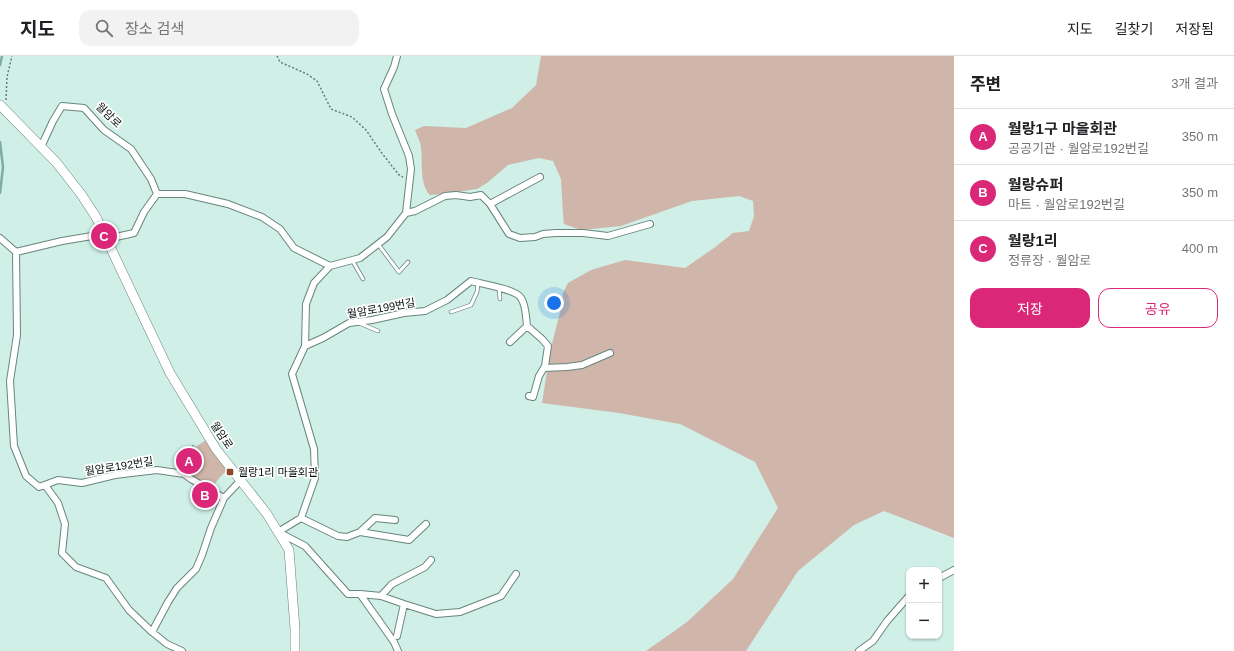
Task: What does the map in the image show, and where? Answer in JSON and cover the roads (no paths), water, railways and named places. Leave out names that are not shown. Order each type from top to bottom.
[{"type":"street","points":[[278,532],[301,518],[315,478],[314,449],[292,374],[305,346],[306,304],[314,283],[330,266],[360,258],[388,237],[406,213],[410,169],[409,156],[392,114],[384,89],[394,67],[397,56]]},
{"type":"street","name":"월암로","points":[[41,147],[62,106],[84,108],[104,130],[131,149],[151,179],[157,194]]},
{"type":"street","name":"월암로","points":[[3,108],[56,162],[81,194],[96,217],[170,373],[216,449],[267,514],[289,550],[295,651]]},
{"type":"street","points":[[490,204],[540,177]]},
{"type":"street","points":[[16,252],[62,241],[104,234],[116,236],[134,233],[144,212],[157,194],[185,194],[228,204],[262,217],[280,229],[294,248],[330,266]]},
{"type":"street","points":[[406,213],[415,211],[445,196],[456,195],[470,197],[481,195],[490,204],[509,234],[520,238],[556,233],[583,233],[608,236],[650,224]]},
{"type":"street","points":[[0,238],[16,252],[17,335],[10,381],[14,446],[26,476],[39,487],[45,485],[58,503],[65,524],[62,553],[76,567],[106,578],[129,610],[167,644],[182,651]]},
{"type":"street","name":"월암로199번길","points":[[305,346],[323,338],[349,322],[372,320],[404,313],[425,311],[447,300],[471,281],[478,283]]},
{"type":"street","points":[[478,283],[514,292],[521,298],[526,312],[527,326],[542,338],[548,346],[545,366],[539,376],[533,397],[529,396]]},
{"type":"street","points":[[510,342],[527,326]]},
{"type":"street","points":[[544,368],[582,365],[610,353]]},
{"type":"street","name":"월암로192번길","points":[[45,485],[58,480],[82,483],[115,475],[158,470],[184,474],[224,498]]},
{"type":"street","points":[[152,632],[177,588],[196,569],[224,498],[241,480]]},
{"type":"street","points":[[301,518],[338,536],[347,537],[360,532],[375,518],[395,520]]},
{"type":"street","points":[[360,532],[409,540],[426,524]]},
{"type":"street","points":[[278,532],[305,546],[348,594],[381,596],[436,614],[460,612],[502,596],[516,574]]},
{"type":"street","points":[[381,596],[392,584],[425,567],[431,560]]},
{"type":"street","points":[[942,576],[954,570]]},
{"type":"street","points":[[360,594],[394,642],[398,651]]},
{"type":"street","points":[[859,651],[873,641],[887,621],[906,599]]},
{"type":"street","points":[[397,636],[404,604]]},
{"type":"lane","points":[[378,244],[399,272],[408,262]]},
{"type":"lane","points":[[352,260],[363,279]]},
{"type":"lane","points":[[451,312],[471,305],[477,292],[478,283]]},
{"type":"lane","points":[[499,288],[500,299]]},
{"type":"lane","points":[[355,322],[378,331]]},
{"type":"waterway","points":[[0,65],[2,56]]},
{"type":"waterway","points":[[0,142],[3,167],[0,193]]},
{"type":"place","name":"월랑1리","points":[[104,236]]},
{"type":"place","name":"월랑1구 마을회관","points":[[189,461]]},
{"type":"place","name":"월랑1리 마을회관","points":[[230,472]]},
{"type":"place","name":"월랑슈퍼","points":[[205,495]]}]
